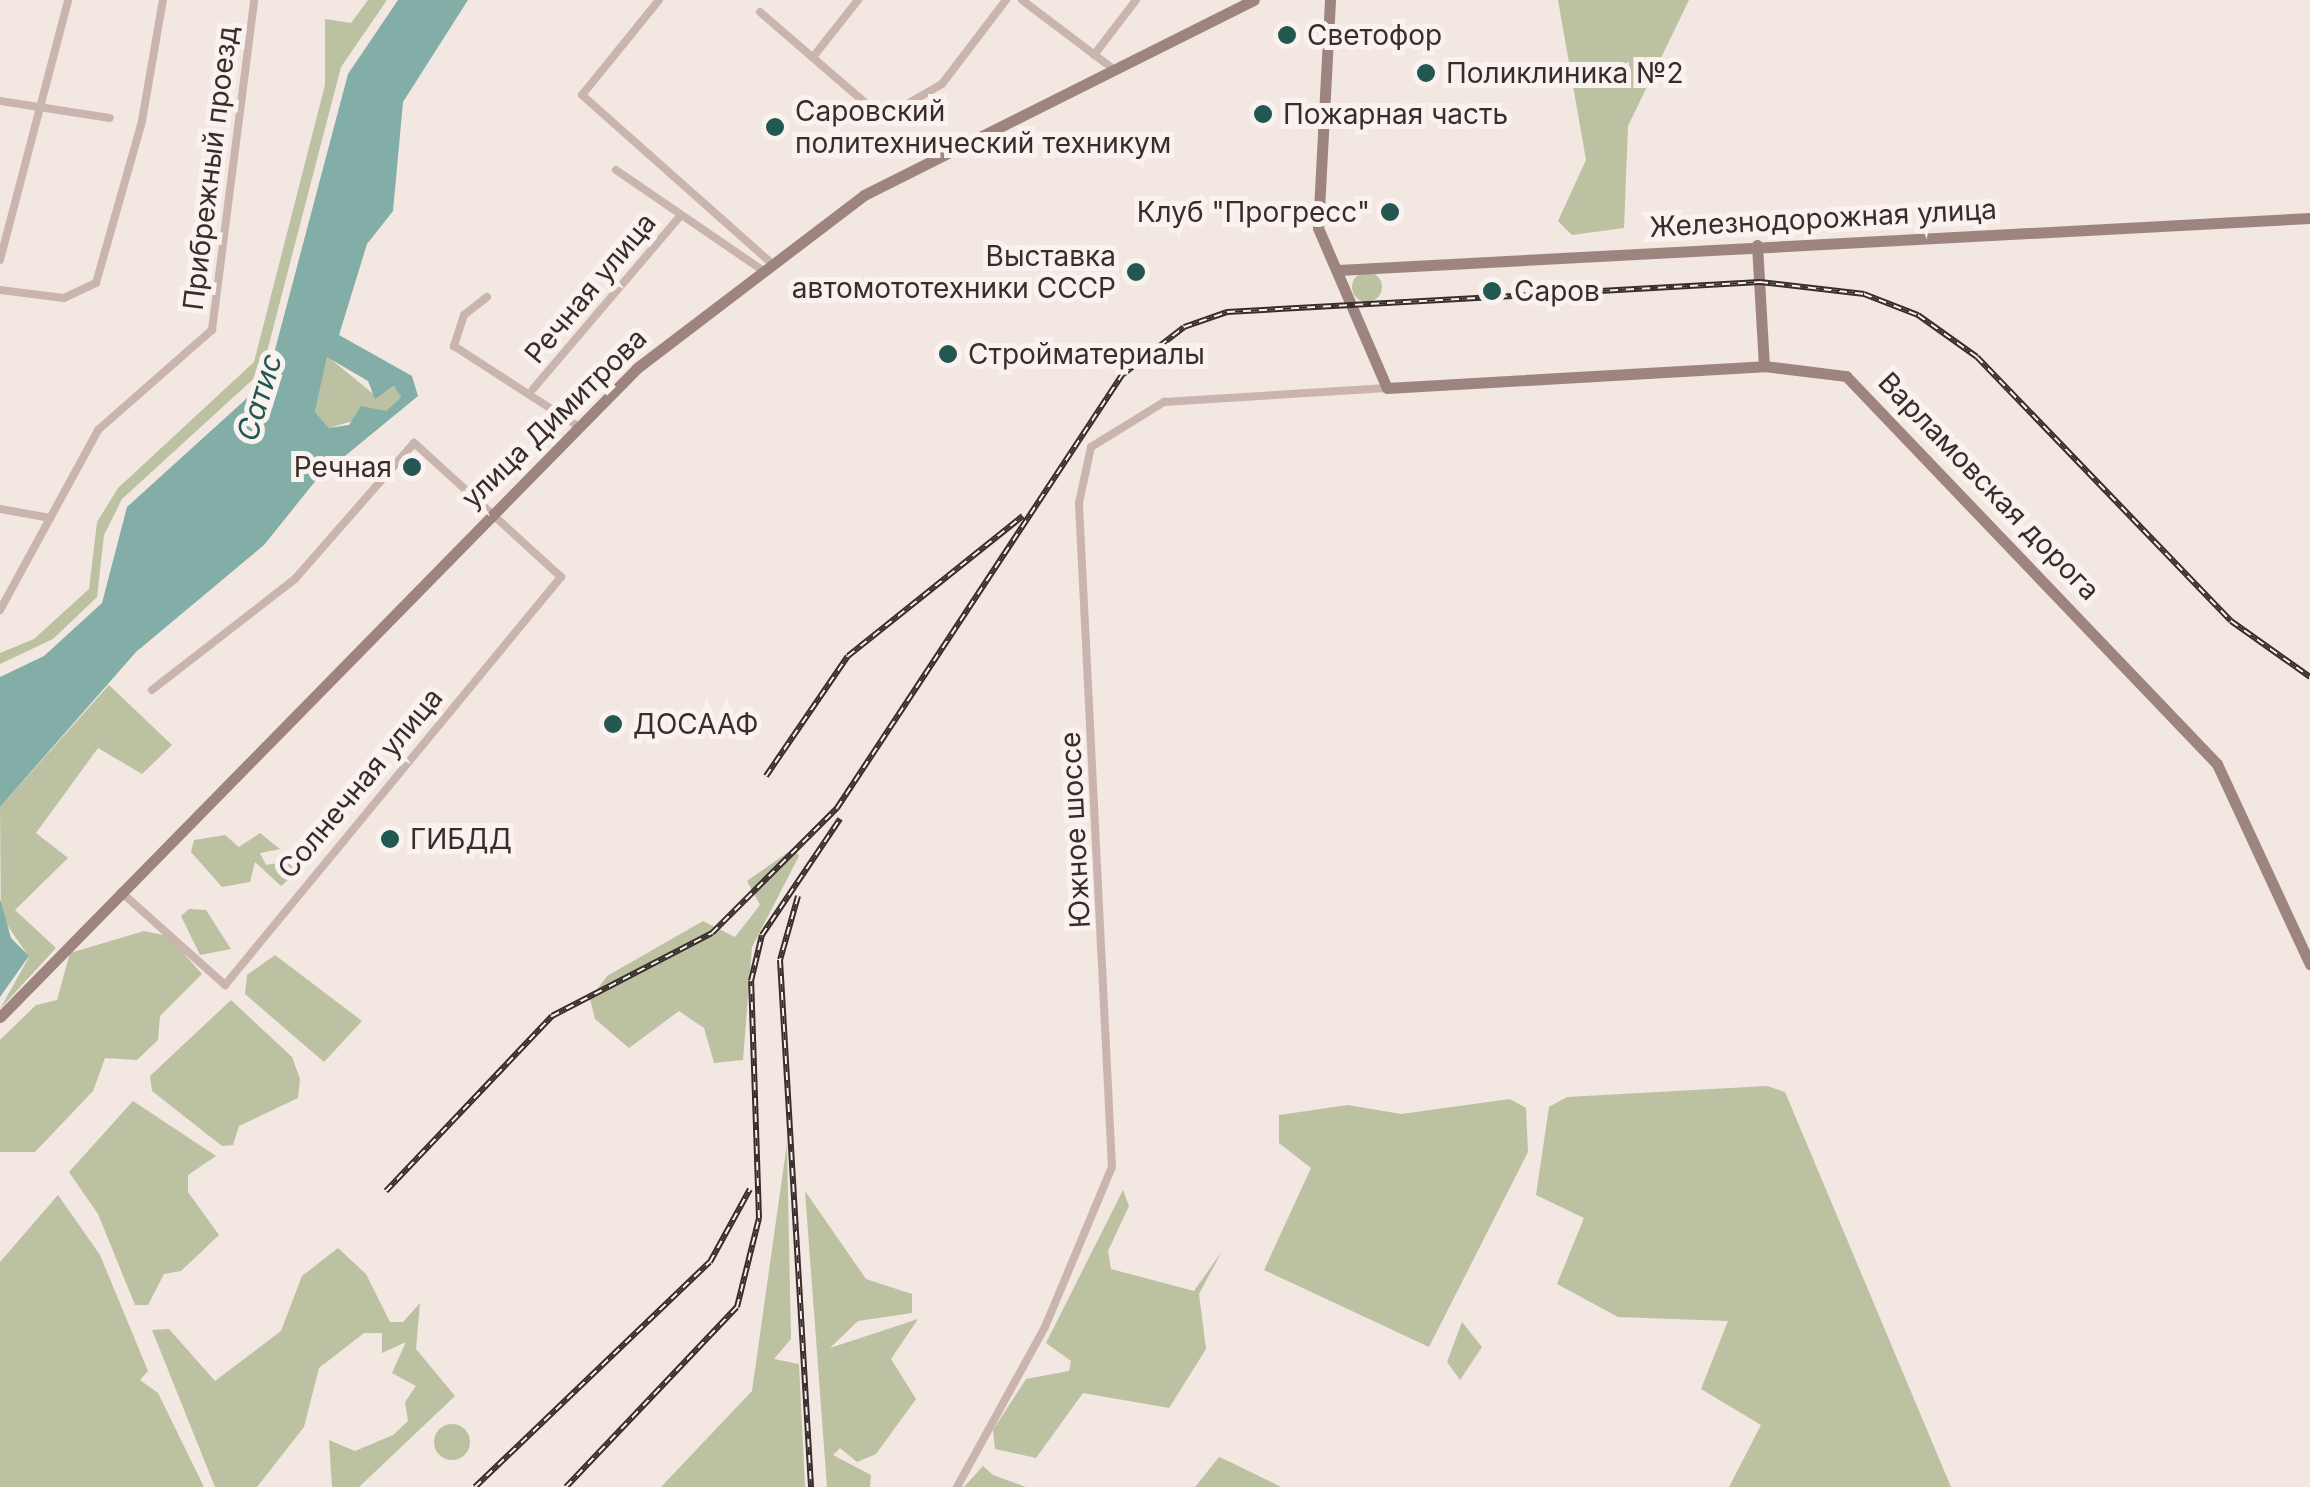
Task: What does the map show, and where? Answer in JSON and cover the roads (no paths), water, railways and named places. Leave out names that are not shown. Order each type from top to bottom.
[{"type":"street","points":[[0,260],[68,0]]},
{"type":"street","points":[[0,290],[64,298],[96,283],[142,121],[163,0]]},
{"type":"street","name":"Прибрежный проезд","points":[[0,610],[98,430],[212,330],[254,0]]},
{"type":"street","points":[[659,0],[582,96],[767,266]]},
{"type":"street","points":[[814,58],[858,0]]},
{"type":"street","points":[[760,12],[883,118],[942,84],[1006,0]]},
{"type":"street","points":[[1022,0],[1112,68]]},
{"type":"street","points":[[1094,54],[1136,0]]},
{"type":"street","name":"улица Димитрова","points":[[0,1017],[576,426],[767,266],[874,189],[1254,0]]},
{"type":"street","points":[[1330,0],[1318,217],[1387,388]]},
{"type":"street","points":[[0,101],[110,118]]},
{"type":"street","points":[[616,170],[681,215],[767,266]]},
{"type":"street","name":"Речная улица","points":[[533,389],[681,215]]},
{"type":"street","name":"Железнодорожная улица","points":[[1338,270],[2310,218]]},
{"type":"street","points":[[1757,245],[1764,366]]},
{"type":"street","points":[[487,297],[464,315],[454,346],[533,389],[576,426]]},
{"type":"street","name":"Варламовская дорога","points":[[1387,388],[1764,366],[1846,376],[2174,716],[2252,825],[2310,964]]},
{"type":"street","name":"Южное шоссе","points":[[957,1487],[1045,1327],[1112,1167],[1079,503],[1090,447],[1164,402],[1387,388]]},
{"type":"street","points":[[152,690],[296,578],[414,442],[492,511]]},
{"type":"street","points":[[0,509],[50,518]]},
{"type":"street","name":"Солнечная улица","points":[[121,892],[225,986],[561,577],[492,511]]},
{"type":"water","name":"Сатис","points":[[398,0],[468,0],[403,102],[393,211],[367,244],[339,335],[412,376],[418,396],[317,479],[264,545],[136,652],[0,807],[0,677],[44,656],[102,603],[127,507],[267,380],[348,74]],"holes":[[[327,357],[368,381],[375,399],[394,386],[401,397],[386,411],[361,406],[349,425],[329,428],[315,412]]]},
{"type":"water","points":[[0,899],[11,938],[29,956],[0,997]]},
{"type":"railway","points":[[386,1191],[552,1016],[712,933],[837,808],[1122,375],[1184,327],[1227,312],[1760,282],[1864,294],[1918,315],[1977,357],[2231,621],[2310,677]]},
{"type":"railway","points":[[766,776],[848,656],[1023,516]]},
{"type":"railway","points":[[566,1487],[737,1307],[759,1218],[751,981],[762,935],[840,819]]},
{"type":"railway","points":[[798,896],[780,960],[811,1487]]},
{"type":"railway","points":[[475,1487],[710,1262],[750,1189]]},
{"type":"place","name":"Светофор","points":[[1287,35]]},
{"type":"place","name":"Поликлиника №2","points":[[1426,73]]},
{"type":"place","name":"Пожарная часть","points":[[1263,114]]},
{"type":"place","name":"Саровский политехнический техникум","points":[[775,127]]},
{"type":"place","name":"Клуб \"Прогресс\"","points":[[1390,212]]},
{"type":"place","name":"Выставка автомототехники СССР","points":[[1136,272]]},
{"type":"place","name":"Саров","points":[[1492,291]]},
{"type":"place","name":"Стройматериалы","points":[[948,354]]},
{"type":"place","name":"Речная","points":[[412,467]]},
{"type":"place","name":"ДОСААФ","points":[[613,724]]},
{"type":"place","name":"ГИБДД","points":[[390,839]]}]
